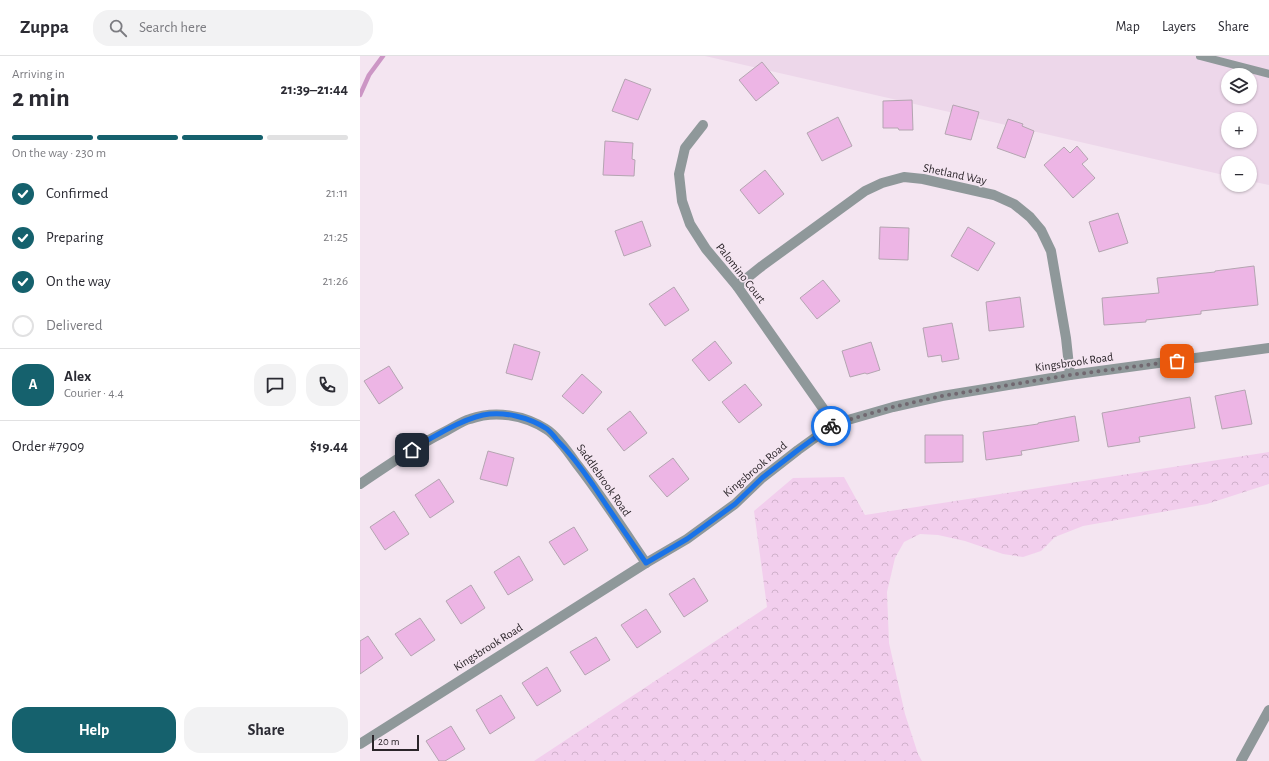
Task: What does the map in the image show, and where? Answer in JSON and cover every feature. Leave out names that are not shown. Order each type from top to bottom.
[{"type":"street","name":"Palomino Court","points":[[703,125],[685,148],[679,174],[682,201],[690,224],[706,250],[737,286],[834,424]]},
{"type":"street","name":"Shetland Way","points":[[737,286],[865,191],[882,183],[904,177],[923,179],[994,195],[1014,204],[1030,217],[1041,230],[1051,251],[1066,338],[1070,375]]},
{"type":"street","name":"Kingsbrook Road","points":[[360,744],[646,563],[687,539],[735,504],[762,478],[834,424],[893,407],[942,396],[1070,375],[1269,348]]},
{"type":"street","name":"Saddlebrook Road","points":[[360,484],[426,441],[469,419],[483,415],[511,415],[548,430],[567,450],[646,563]]},
{"type":"street","points":[[1241,761],[1269,710]]},
{"type":"lane","points":[[1200,56],[1269,74]]},
{"type":"shaded area","points":[[705,56],[1269,56],[1269,185],[1257,182],[1257,156],[1221,156],[1221,174]]},
{"type":"green space","points":[[1269,452],[1269,484],[1207,504],[1083,526],[1055,537],[1041,551],[1023,557],[1003,554],[965,541],[938,535],[920,534],[904,542],[895,558],[887,592],[889,643],[905,714],[918,754],[922,761],[534,761],[767,607],[754,511],[793,478],[844,477],[865,515]]},
{"type":"building","points":[[762,62],[779,83],[756,101],[739,80]]},
{"type":"building","points":[[625,79],[651,89],[638,120],[612,111]]},
{"type":"building","points":[[912,100],[913,130],[883,128],[883,101]]},
{"type":"building","points":[[953,105],[979,112],[971,140],[945,134]]},
{"type":"building","points":[[838,117],[852,146],[822,161],[807,133]]},
{"type":"building","points":[[1008,119],[1023,124],[1022,126],[1034,131],[1025,158],[997,148]]},
{"type":"building","points":[[605,141],[633,143],[632,159],[635,160],[634,176],[603,175]]},
{"type":"building","points":[[1077,146],[1088,159],[1082,164],[1095,178],[1073,198],[1044,165],[1064,147],[1070,153]]},
{"type":"building","points":[[765,170],[784,194],[759,214],[740,190]]},
{"type":"building","points":[[1118,213],[1128,243],[1099,252],[1089,222]]},
{"type":"building","points":[[642,221],[651,246],[624,256],[615,231]]},
{"type":"building","points":[[880,227],[909,228],[908,260],[879,259]]},
{"type":"building","points":[[968,227],[995,243],[978,271],[951,256]]},
{"type":"building","points":[[1254,266],[1258,305],[1201,311],[1201,314],[1146,320],[1146,322],[1104,325],[1102,298],[1159,293],[1157,278]]},
{"type":"building","points":[[823,280],[840,301],[817,319],[800,298]]},
{"type":"building","points":[[674,287],[689,310],[665,326],[649,304]]},
{"type":"building","points":[[1020,297],[1024,327],[989,331],[986,302]]},
{"type":"building","points":[[952,323],[959,359],[942,362],[941,355],[928,357],[923,328]]},
{"type":"building","points":[[715,341],[732,363],[709,381],[692,360]]},
{"type":"building","points":[[871,342],[880,370],[850,377],[842,351]]},
{"type":"building","points":[[514,344],[540,352],[532,380],[506,373]]},
{"type":"building","points":[[389,366],[403,388],[379,404],[364,381]]},
{"type":"building","points":[[582,374],[602,392],[583,414],[562,396]]},
{"type":"building","points":[[745,384],[762,405],[739,423],[722,402]]},
{"type":"building","points":[[1245,390],[1252,424],[1222,429],[1215,396]]},
{"type":"building","points":[[1190,397],[1195,428],[1139,437],[1140,442],[1108,447],[1102,413]]},
{"type":"building","points":[[630,411],[647,433],[624,451],[607,429]]},
{"type":"building","points":[[1075,416],[1079,441],[1021,451],[1022,455],[986,460],[983,432],[1038,424]]},
{"type":"building","points":[[925,435],[963,435],[963,462],[925,463]]},
{"type":"building","points":[[488,451],[514,458],[507,486],[480,479]]},
{"type":"building","points":[[673,458],[689,479],[667,497],[649,476]]},
{"type":"building","points":[[439,479],[454,502],[430,518],[415,495]]},
{"type":"building","points":[[394,511],[409,534],[385,550],[370,527]]},
{"type":"building","points":[[574,527],[588,550],[564,565],[549,542]]},
{"type":"building","points":[[519,556],[533,580],[508,595],[494,572]]},
{"type":"building","points":[[694,578],[708,601],[684,617],[669,594]]},
{"type":"building","points":[[471,585],[485,608],[461,624],[446,601]]},
{"type":"building","points":[[646,609],[661,632],[637,648],[621,625]]},
{"type":"building","points":[[420,618],[435,640],[411,656],[395,634]]},
{"type":"building","points":[[368,636],[383,658],[360,674],[360,641]]},
{"type":"building","points":[[596,637],[610,660],[585,675],[570,652]]},
{"type":"building","points":[[547,667],[561,691],[537,706],[522,683]]},
{"type":"building","points":[[501,695],[515,718],[490,734],[476,710]]},
{"type":"building","points":[[451,726],[465,749],[445,761],[439,761],[426,741]]},
{"type":"waterway","points":[[360,95],[369,75],[383,56]]},
{"type":"way so far","points":[[831,426],[893,407],[942,396],[1070,375],[1177,361]]},
{"type":"route","points":[[412,450],[426,441],[469,419],[483,415],[511,415],[536,424],[548,430],[567,450],[646,563],[687,539],[735,504],[762,478],[831,426]]}]
